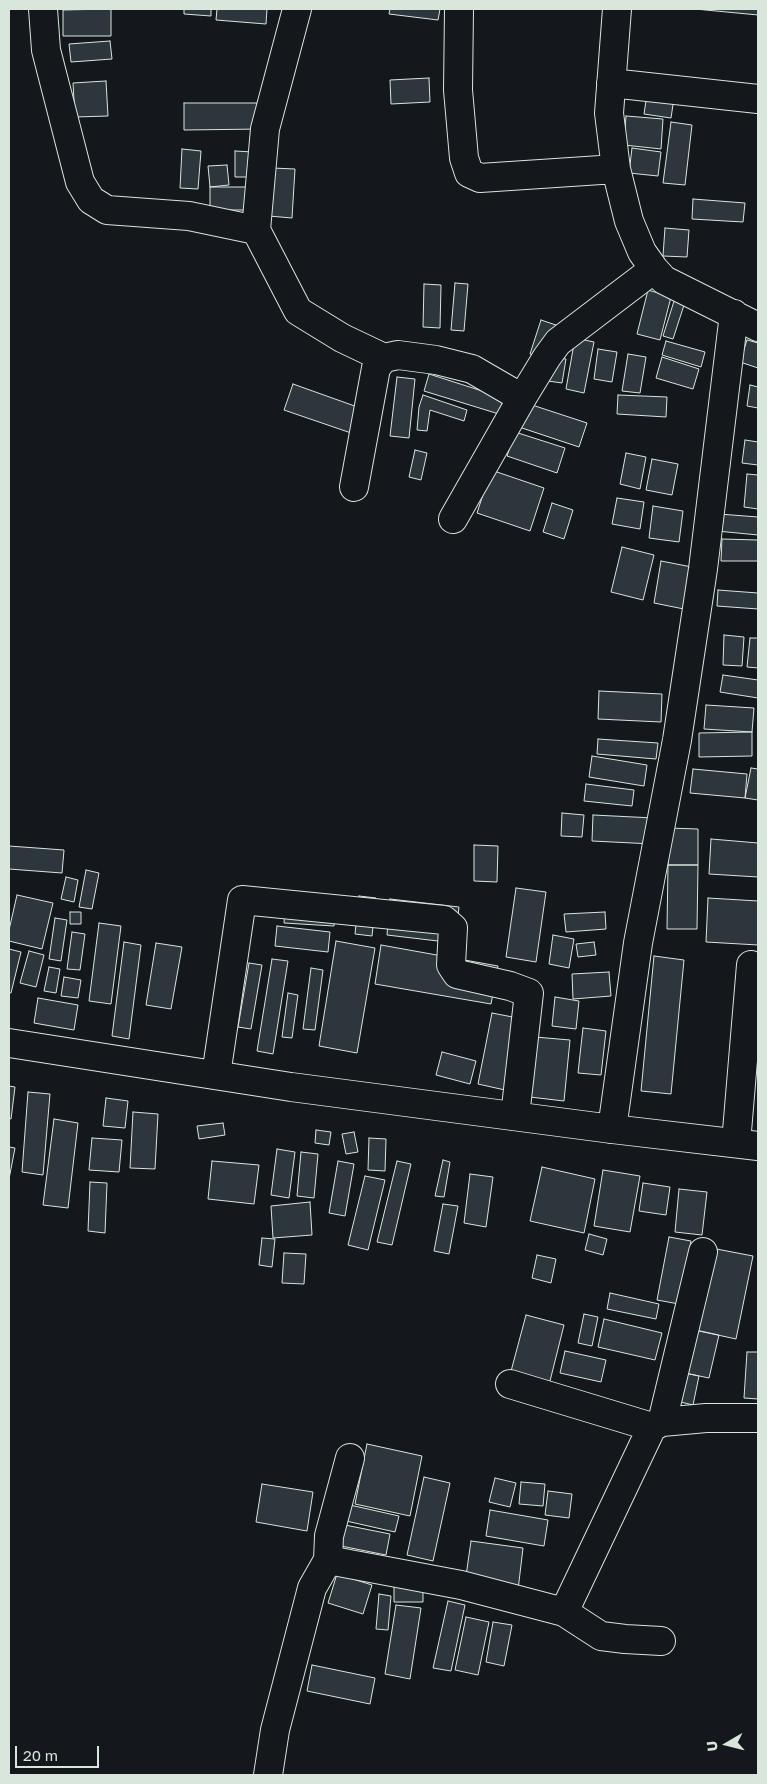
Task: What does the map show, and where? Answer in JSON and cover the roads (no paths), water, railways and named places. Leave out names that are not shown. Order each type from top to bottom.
[{"type":"main road","points":[[43,9],[46,50],[80,182],[91,200],[108,210],[189,216],[256,230]]},
{"type":"main road","points":[[297,9],[265,128],[256,230],[298,311],[342,338],[384,358],[398,356],[436,360],[472,369],[522,398]]},
{"type":"main road","points":[[459,9],[458,90],[464,158],[468,173],[480,178],[616,169]]},
{"type":"main road","points":[[617,9],[609,113],[616,169],[629,221],[642,252],[664,280],[758,327]]},
{"type":"main road","points":[[611,83],[758,99]]},
{"type":"main road","points":[[452,519],[522,398],[558,342],[654,269]]},
{"type":"main road","points":[[612,1129],[638,943],[680,721],[703,569],[734,314]]},
{"type":"main road","points":[[354,487],[376,368],[384,358]]},
{"type":"main road","points":[[216,1075],[242,900],[444,920],[453,928],[451,965],[457,974],[510,986],[529,993],[515,1116]]},
{"type":"main road","points":[[9,1043],[216,1075],[515,1116],[747,1144],[751,965]]},
{"type":"main road","points":[[564,1612],[657,1425],[703,1252]]},
{"type":"main road","points":[[510,1384],[657,1425],[706,1418],[758,1418]]},
{"type":"main road","points":[[268,1775],[275,1730],[312,1588],[328,1560],[330,1536],[350,1458]]},
{"type":"main road","points":[[328,1560],[461,1585],[564,1612],[601,1636],[661,1641]]}]
